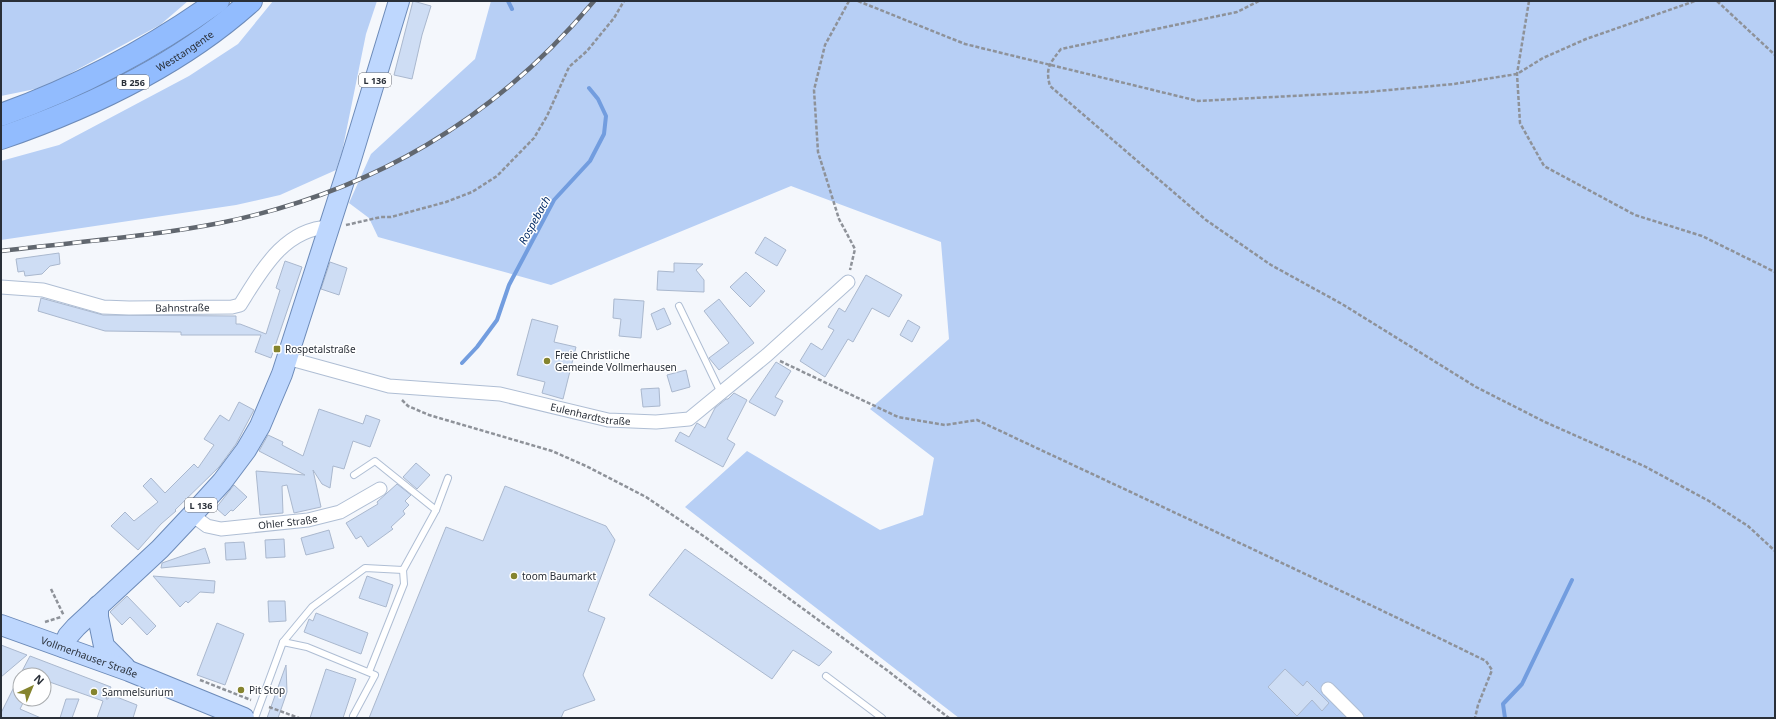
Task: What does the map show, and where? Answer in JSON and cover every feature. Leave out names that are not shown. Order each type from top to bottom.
[{"type":"highway","name":"Westtangente","points":[[1,115],[40,101],[99,74],[159,42],[218,1]]},
{"type":"highway","name":"Westtangente","points":[[1,138],[39,125],[118,90],[170,60],[229,21],[251,1]]},
{"type":"main road","name":"L 136","points":[[63,647],[68,636],[160,549],[222,482],[246,450],[271,403],[329,227],[399,1]]},
{"type":"main road","points":[[98,606],[98,617],[104,646],[129,671]]},
{"type":"main road","name":"Vollmerhauser Straße","points":[[1,625],[129,671],[244,718]]},
{"type":"street","name":"Bahnstraße","points":[[1,287],[43,290],[103,306],[129,308],[232,307],[240,305],[273,256],[290,239],[317,227],[329,227]]},
{"type":"street","name":"Eulenhardtstraße","points":[[287,358],[389,386],[500,394],[608,420],[656,422],[689,419],[767,355],[848,282]]},
{"type":"street","name":"Ohler Straße","points":[[192,515],[207,526],[221,529],[308,520],[340,512],[380,489]]},
{"type":"street","points":[[1328,689],[1357,718]]},
{"type":"lane","points":[[679,306],[721,393]]},
{"type":"lane","points":[[354,475],[375,462],[436,510]]},
{"type":"lane","points":[[369,672],[404,584],[403,570],[436,510],[448,478]]},
{"type":"lane","points":[[255,718],[262,704],[283,642],[312,607],[365,568],[403,570]]},
{"type":"lane","points":[[283,642],[307,647],[375,675],[353,716]]},
{"type":"lane","points":[[826,676],[882,718]]},
{"type":"path","points":[[329,227],[391,216],[446,202],[472,192],[497,176],[534,138],[547,116],[569,67],[587,51],[614,18],[624,1]]},
{"type":"path","points":[[848,282],[854,249],[838,219],[818,152],[814,90],[825,44],[849,1]]},
{"type":"path","points":[[858,1],[965,44],[1049,63],[1198,101],[1367,92],[1454,84],[1517,74],[1543,58],[1586,39],[1695,1]]},
{"type":"path","points":[[1259,1],[1237,12],[1061,48],[1049,63],[1047,76],[1050,86],[1206,220],[1271,265],[1342,304],[1476,387],[1545,422],[1644,466],[1709,501],[1748,526],[1775,551]]},
{"type":"path","points":[[1528,1],[1517,74],[1520,124],[1544,166],[1635,215],[1702,236],[1775,272]]},
{"type":"path","points":[[1717,1],[1775,55]]},
{"type":"path","points":[[767,355],[898,416],[945,425],[977,420],[1186,519],[1343,590],[1486,661],[1492,670],[1478,705],[1475,718]]},
{"type":"path","points":[[389,386],[408,406],[429,415],[552,451],[586,466],[646,497],[711,542],[949,718]]},
{"type":"path","points":[[41,623],[52,621],[64,616],[51,590]]},
{"type":"path","points":[[199,680],[299,718]]},
{"type":"shaded area","points":[[1,1],[188,1],[160,25],[45,87],[1,96]]},
{"type":"shaded area","points":[[273,1],[377,1],[366,34],[342,152],[336,170],[280,195],[236,205],[1,240],[1,161],[59,145],[189,76],[238,44]]},
{"type":"shaded area","points":[[491,1],[1775,1],[1775,718],[959,718],[685,507],[747,451],[880,530],[923,515],[934,458],[870,409],[949,339],[941,242],[791,186],[551,285],[378,237],[369,218],[349,203],[371,154],[475,59]]},
{"type":"building","points":[[413,1],[431,6],[422,35],[412,79],[394,75]]},
{"type":"building","points":[[765,237],[786,250],[777,266],[755,253]]},
{"type":"building","points":[[59,253],[60,264],[50,266],[42,274],[25,276],[24,271],[18,272],[16,259]]},
{"type":"building","points":[[285,261],[302,267],[271,358],[255,352],[261,335],[181,335],[181,332],[105,331],[38,311],[41,298],[103,315],[236,316],[236,324],[240,324],[266,334],[280,290],[276,288]]},
{"type":"building","points":[[330,262],[347,268],[339,295],[321,289]]},
{"type":"building","points":[[674,263],[703,264],[696,270],[704,280],[704,292],[657,290],[658,271],[674,272]]},
{"type":"building","points":[[746,272],[765,291],[750,307],[730,287]]},
{"type":"building","points":[[866,275],[902,295],[889,317],[872,308],[853,342],[848,339],[825,377],[800,361],[811,343],[822,350],[834,330],[828,327],[839,308],[845,312]]},
{"type":"building","points":[[614,299],[644,301],[641,338],[619,336],[621,319],[613,318]]},
{"type":"building","points":[[719,299],[754,343],[719,370],[709,358],[729,343],[704,311]]},
{"type":"building","points":[[664,308],[671,324],[657,330],[651,314]]},
{"type":"building","name":"Freie Christliche Gemeinde Vollmerhausen","points":[[532,319],[558,326],[554,342],[576,347],[563,399],[542,393],[545,382],[517,375]]},
{"type":"building","points":[[908,320],[920,327],[912,342],[900,335]]},
{"type":"building","points":[[776,362],[791,371],[775,397],[783,401],[775,416],[749,402]]},
{"type":"building","points":[[686,370],[690,387],[672,392],[667,375]]},
{"type":"building","points":[[659,388],[660,406],[643,407],[641,389]]},
{"type":"building","points":[[734,393],[747,400],[727,439],[735,444],[723,467],[675,441],[680,432],[689,437],[697,423],[705,428],[715,408]]},
{"type":"building","points":[[239,402],[254,410],[236,444],[219,467],[175,510],[176,511],[161,524],[138,550],[111,526],[125,512],[134,521],[158,502],[143,486],[151,478],[165,493],[194,464],[198,468],[214,445],[204,439],[220,415],[229,421]]},
{"type":"building","points":[[319,409],[363,424],[366,415],[380,420],[370,447],[353,441],[344,469],[333,466],[330,488],[322,484],[313,470],[321,507],[294,513],[287,485],[282,486],[283,513],[260,515],[256,471],[305,475],[259,451],[268,435],[283,442],[282,445],[303,456]]},
{"type":"building","points":[[416,463],[430,475],[417,489],[403,477]]},
{"type":"building","points":[[397,484],[411,495],[405,501],[409,505],[403,511],[405,514],[391,527],[393,529],[368,547],[361,536],[356,539],[346,523],[378,504],[377,502]]},
{"type":"building","points":[[234,485],[247,497],[233,511],[231,510],[225,516],[216,508]]},
{"type":"building","name":"toom Baumarkt","points":[[505,486],[606,526],[615,540],[588,611],[605,618],[583,675],[595,700],[564,711],[561,718],[369,718],[446,527],[483,541]]},
{"type":"building","points":[[329,530],[334,548],[306,555],[301,538]]},
{"type":"building","points":[[284,539],[285,557],[266,558],[265,540]]},
{"type":"building","points":[[244,542],[246,559],[226,560],[225,543]]},
{"type":"building","points":[[205,548],[210,563],[161,568],[162,563]]},
{"type":"building","points":[[685,549],[832,652],[819,666],[793,650],[772,679],[649,595]]},
{"type":"building","points":[[153,576],[215,581],[214,593],[200,592],[188,603],[186,601],[180,607]]},
{"type":"building","points":[[367,576],[393,585],[386,607],[359,598]]},
{"type":"building","points":[[127,596],[156,626],[147,635],[130,617],[122,625],[110,612]]},
{"type":"building","points":[[268,601],[285,601],[286,621],[269,622]]},
{"type":"building","points":[[316,613],[368,633],[361,654],[304,632],[309,619],[313,621]]},
{"type":"building","points":[[217,623],[244,634],[225,685],[197,675]]},
{"type":"building","points":[[1,645],[27,655],[12,667],[1,677]]},
{"type":"building","points":[[30,656],[111,687],[106,699],[108,699],[109,694],[137,705],[133,718],[97,718],[103,701],[52,683],[52,667],[24,667]]},
{"type":"building","points":[[286,665],[287,692],[278,718],[267,718]]},
{"type":"building","points":[[326,669],[356,679],[343,718],[310,718]]},
{"type":"building","points":[[1285,669],[1303,686],[1307,681],[1329,703],[1322,711],[1312,700],[1297,716],[1268,687]]},
{"type":"building","points":[[12,691],[12,707],[21,707],[20,709],[41,718],[1,718],[1,713]]},
{"type":"building","points":[[66,699],[79,699],[72,718],[60,718]]},
{"type":"waterway","name":"Rospebach","points":[[508,1],[512,9]]},
{"type":"waterway","name":"Rospebach","points":[[462,363],[477,347],[497,320],[509,285],[554,200],[590,161],[604,134],[606,116],[598,99],[589,88]]},
{"type":"waterway","points":[[1505,718],[1503,704],[1522,684],[1572,580]]},
{"type":"railway","points":[[1,251],[138,236],[220,223],[276,209],[328,192],[379,171],[426,145],[472,115],[515,82],[555,43],[594,1]]},
{"type":"place","name":"Rospetalstraße","points":[[277,349]]},
{"type":"place","name":"Freie Christliche Gemeinde Vollmerhausen","points":[[547,361]]},
{"type":"place","name":"toom Baumarkt","points":[[514,576]]},
{"type":"place","name":"Pit Stop","points":[[241,690]]},
{"type":"place","name":"Sammelsurium","points":[[94,692]]}]
